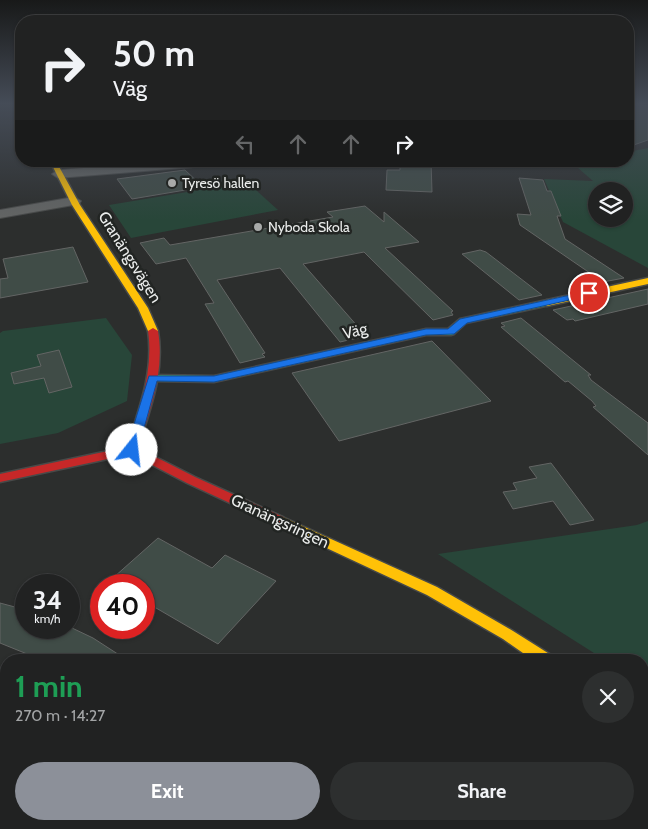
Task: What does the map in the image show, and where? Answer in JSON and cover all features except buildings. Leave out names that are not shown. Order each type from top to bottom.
[{"type":"street","name":"Granängsvägen","points":[[55,167],[74,201],[144,309],[155,342],[153,378],[132,450]]},
{"type":"street","points":[[58,174],[145,167]]},
{"type":"street","points":[[0,214],[74,201]]},
{"type":"street","name":"Väg","points":[[153,378],[214,379],[426,332],[451,332],[463,321],[648,280]]},
{"type":"street","points":[[0,478],[132,450]]},
{"type":"street","name":"Granängsringen","points":[[132,450],[191,480],[432,591],[508,635],[536,654]]},
{"type":"green space","points":[[648,148],[648,268],[563,222],[544,179],[593,181],[577,167],[634,167],[634,151]]},
{"type":"green space","points":[[247,182],[278,210],[131,238],[109,205]]},
{"type":"green space","points":[[106,318],[132,355],[127,401],[58,433],[0,444],[0,333],[3,331]]},
{"type":"green space","points":[[648,521],[648,654],[596,654],[438,554],[637,525]]},
{"type":"traffic: fast","points":[[153,378],[214,379],[426,332],[451,332],[463,321],[547,303]]},
{"type":"traffic: slow","points":[[56,167],[76,205],[143,308],[153,331]]},
{"type":"traffic: slow","points":[[547,303],[648,281]]},
{"type":"traffic: slow","points":[[278,520],[432,591],[508,635],[536,654]]},
{"type":"traffic: jam","points":[[132,450],[154,376],[155,346],[153,331]]},
{"type":"traffic: jam","points":[[0,478],[132,450],[191,480],[278,520]]},
{"type":"place","name":"Tyresö hallen","points":[[172,183]]},
{"type":"place","name":"Nyboda Skola","points":[[258,227]]},
{"type":"route","points":[[132,450],[153,378],[214,379],[426,332],[451,332],[463,321],[589,293]]}]
